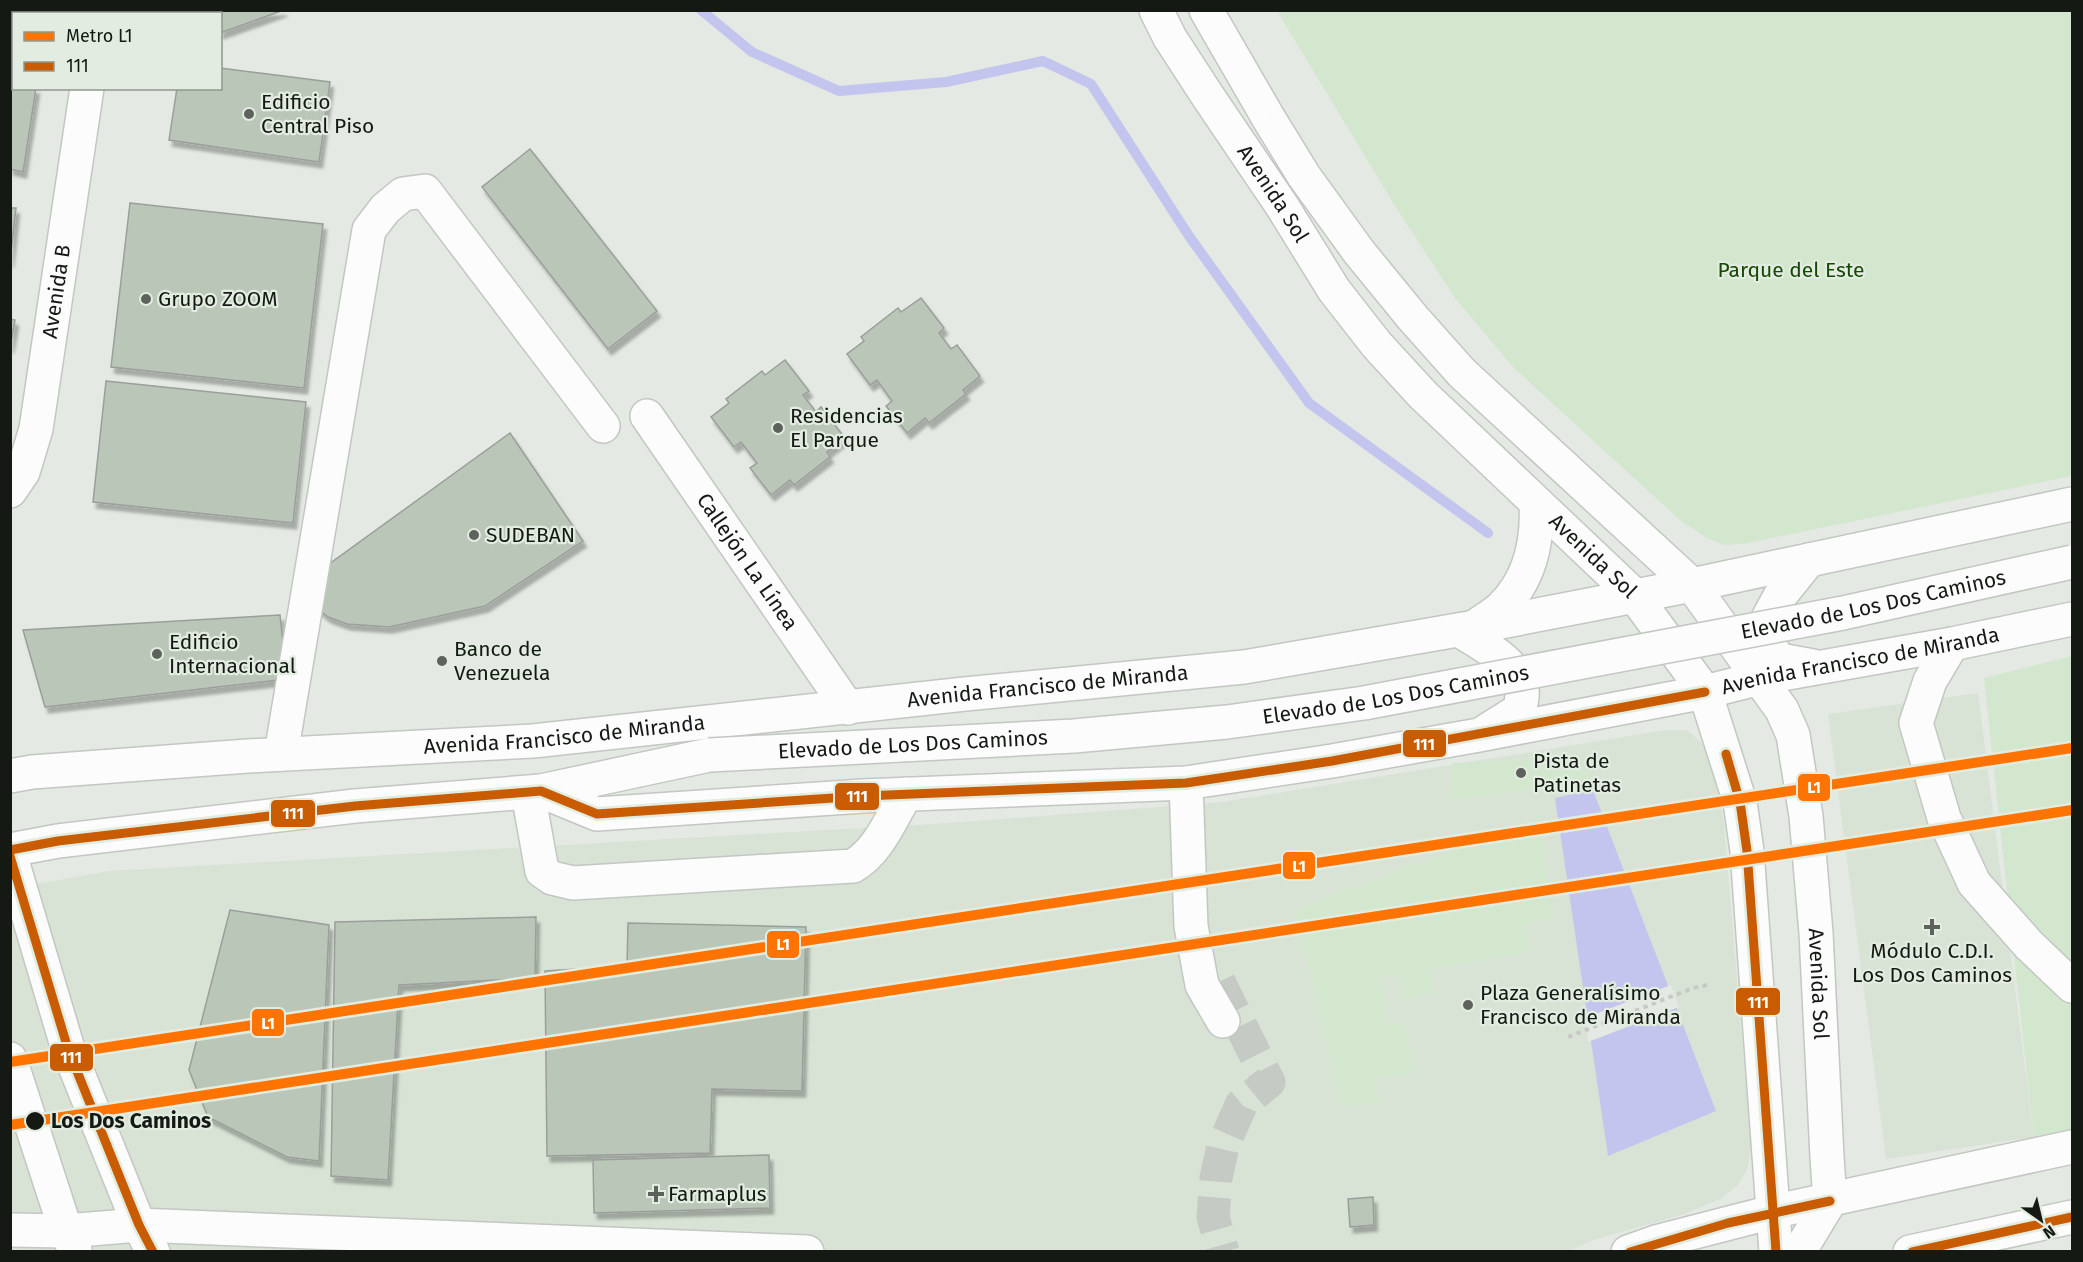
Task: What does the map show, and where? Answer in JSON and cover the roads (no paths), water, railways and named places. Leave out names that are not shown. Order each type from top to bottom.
[{"type":"main road","name":"Avenida Sol","points":[[1156,10],[1170,38],[1341,299],[1377,345],[1423,395],[1634,595],[1705,692],[1740,802],[1747,851],[1776,1251]]},
{"type":"main road","name":"Avenida Sol","points":[[1206,10],[1304,176],[1359,252],[1413,318],[1462,373],[1692,585],[1782,710],[1793,735],[1806,816],[1816,933],[1830,1201]]},
{"type":"main road","name":"Avenida B","points":[[10,490],[22,472],[36,429],[87,90]]},
{"type":"main road","points":[[281,754],[369,230],[385,209],[403,194],[425,191],[603,426]]},
{"type":"main road","name":"Callejón La Línea","points":[[648,416],[848,708]]},
{"type":"main road","points":[[1479,735],[1518,711],[1521,705],[1519,681],[1506,661],[1467,629],[1502,606],[1522,581],[1532,557],[1538,529],[1536,504]]},
{"type":"main road","name":"Avenida Francisco de Miranda","points":[[10,776],[32,772],[281,754],[533,741],[1244,667],[1467,629],[1692,585],[2073,504]]},
{"type":"main road","points":[[1809,560],[1780,596],[1766,622],[1766,636],[1771,649],[1780,660],[1795,664],[1815,666],[1860,659]]},
{"type":"main road","name":"Elevado de Los Dos Caminos","points":[[533,741],[709,755],[1074,736],[1227,722],[1341,706],[1843,613],[2073,562]]},
{"type":"main road","name":"Avenida Francisco de Miranda","points":[[10,852],[58,841],[355,806],[535,792],[597,814],[906,794],[1186,783],[1332,761],[1479,735],[1705,692],[1760,678],[1952,644],[2073,619]]},
{"type":"main road","points":[[1952,644],[1930,681],[1916,723],[1944,819],[1974,883],[2029,945],[2073,986]]},
{"type":"main road","name":"Elevado de Los Dos Caminos","points":[[535,792],[709,755]]},
{"type":"main road","points":[[1186,783],[1191,926],[1202,985],[1223,1022]]},
{"type":"main road","points":[[535,792],[542,871],[552,878],[573,883],[853,866],[874,847],[906,794]]},
{"type":"main road","points":[[10,852],[68,1049],[146,1238]]},
{"type":"main road","points":[[1191,926],[1219,982]]},
{"type":"main road","points":[[10,1059],[71,1241]]},
{"type":"main road","points":[[1628,1251],[1772,1212],[2073,1147]]},
{"type":"main road","points":[[1799,1251],[1830,1201]]},
{"type":"main road","points":[[1910,1251],[2073,1217]]},
{"type":"main road","points":[[10,1230],[71,1241],[146,1238],[807,1251]]},
{"type":"water","points":[[1593,790],[1716,1111],[1608,1156],[1555,798]]},
{"type":"waterway","points":[[701,10],[752,52],[839,91],[946,82],[1043,61],[1091,84],[1189,236],[1309,403],[1488,533]]},
{"type":"tunnel","points":[[1219,982],[1269,1082],[1241,1105],[1223,1146],[1216,1178],[1213,1217],[1223,1252]]},
{"type":"metro line","name":"L1","points":[[10,1062],[2072,748]]},
{"type":"metro line","name":"L1","points":[[10,1125],[2072,810]]},
{"type":"place","name":"Edificio Central Piso","points":[[249,114]]},
{"type":"place","name":"Grupo ZOOM","points":[[146,299]]},
{"type":"place","name":"Residencias El Parque","points":[[778,428]]},
{"type":"place","name":"SUDEBAN","points":[[474,535]]},
{"type":"place","name":"Edificio Internacional","points":[[157,654]]},
{"type":"place","name":"Banco de Venezuela","points":[[442,661]]},
{"type":"place","name":"Pista de Patinetas","points":[[1521,773]]},
{"type":"place","name":"Módulo C.D.I. Los Dos Caminos","points":[[1932,927]]},
{"type":"place","name":"Plaza Generalísimo Francisco de Miranda","points":[[1468,1005]]},
{"type":"place","name":"Los Dos Caminos","points":[[35,1121]]},
{"type":"place","name":"Farmaplus","points":[[656,1194]]},
{"type":"park label","name":"Parque del Este","points":[[1791,270]]}]
